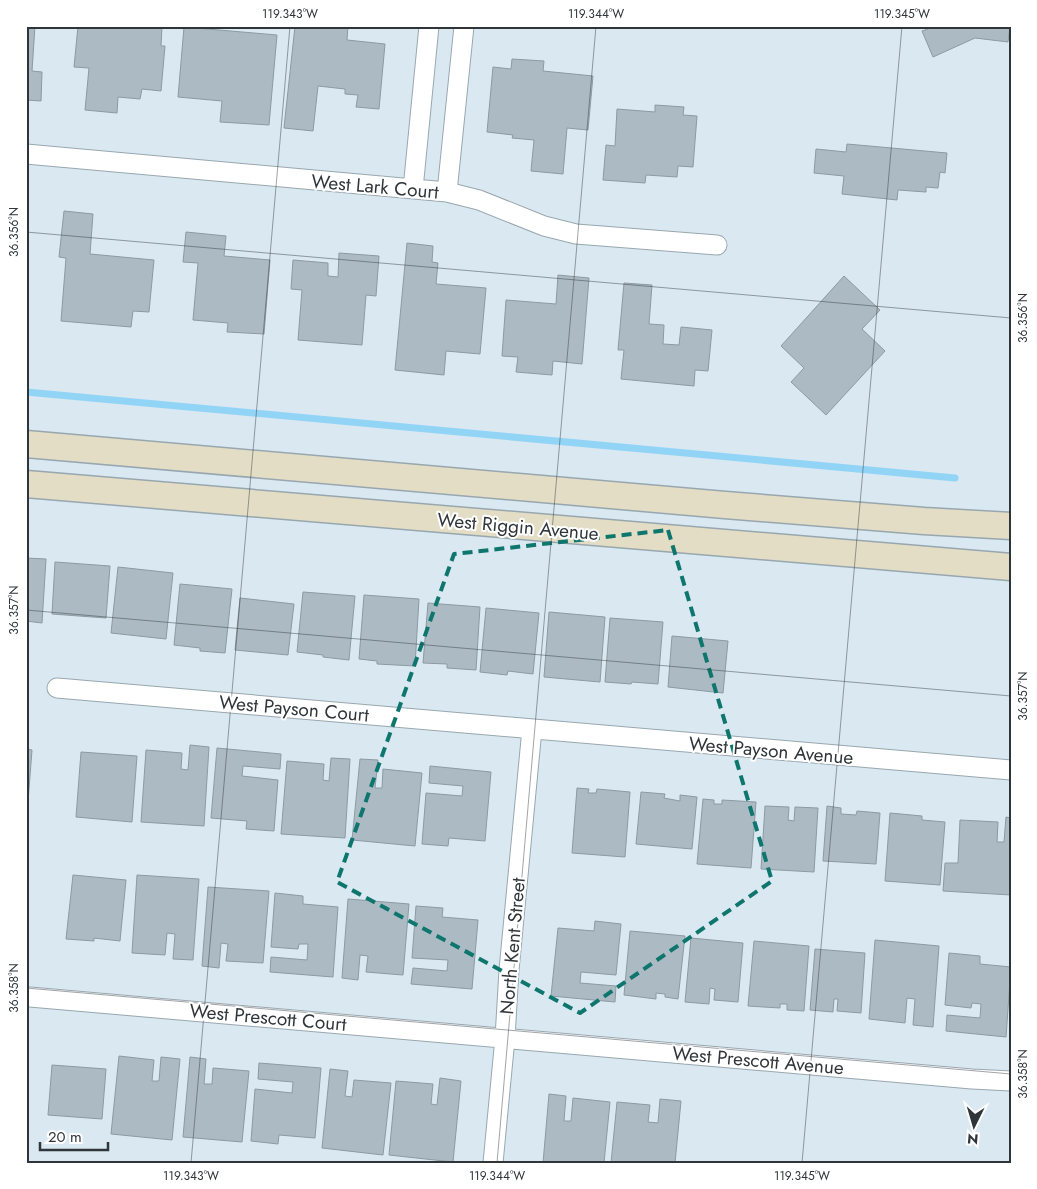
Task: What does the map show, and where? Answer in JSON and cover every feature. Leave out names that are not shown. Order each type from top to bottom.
[{"type":"main road","name":"West Riggin Avenue","points":[[26,444],[797,511],[1011,526]]},
{"type":"main road","name":"West Riggin Avenue","points":[[26,484],[1011,567]]},
{"type":"main road","points":[[849,554],[889,542],[1011,551]]},
{"type":"street","points":[[413,189],[429,26]]},
{"type":"street","points":[[447,192],[464,26]]},
{"type":"street","name":"West Lark Court","points":[[26,154],[447,192],[478,200],[544,226],[576,234],[717,245]]},
{"type":"street","name":"West Payson Court","points":[[57,688],[532,729]]},
{"type":"street","name":"West Payson Avenue","points":[[532,729],[1011,770]]},
{"type":"street","name":"North Kent Street","points":[[493,1163],[506,1038],[509,970],[532,729]]},
{"type":"street","name":"West Prescott Court","points":[[30,997],[506,1038]]},
{"type":"street","name":"West Prescott Avenue","points":[[506,1038],[1011,1081]]},
{"type":"highlighted area","points":[[668,530],[772,881],[580,1013],[337,882],[454,554]]},
{"type":"building","points":[[26,26],[35,26],[32,71],[42,72],[41,101],[26,100]]},
{"type":"building","points":[[78,26],[162,26],[161,46],[165,46],[161,91],[142,89],[140,99],[118,97],[117,113],[85,110],[89,68],[74,67]]},
{"type":"building","points":[[295,26],[348,26],[347,40],[385,44],[379,109],[356,107],[358,95],[345,94],[345,89],[318,86],[313,131],[284,128]]},
{"type":"building","points":[[936,26],[1010,26],[1008,42],[975,38],[933,57],[922,31]]},
{"type":"building","points":[[184,27],[277,35],[269,125],[220,122],[222,101],[178,97]]},
{"type":"building","points":[[512,59],[544,61],[543,71],[593,76],[588,130],[567,128],[563,174],[531,171],[534,140],[512,138],[513,135],[487,132],[493,67],[511,69]]},
{"type":"building","points":[[655,105],[684,107],[683,115],[697,116],[693,167],[678,166],[677,177],[646,175],[645,183],[603,180],[606,145],[615,146],[617,109],[655,112]]},
{"type":"building","points":[[847,144],[947,153],[945,173],[940,172],[938,188],[926,187],[926,192],[898,190],[897,200],[842,194],[844,176],[814,173],[816,149],[846,152]]},
{"type":"building","points":[[64,211],[93,214],[90,254],[154,260],[149,312],[133,311],[131,327],[61,321],[66,258],[59,257]]},
{"type":"building","points":[[186,232],[226,236],[224,256],[270,260],[264,334],[227,332],[228,323],[193,320],[198,263],[183,262]]},
{"type":"building","points":[[407,243],[433,246],[432,262],[438,263],[436,284],[486,288],[480,354],[446,351],[444,375],[395,370]]},
{"type":"building","points":[[339,253],[379,256],[376,296],[366,295],[362,345],[298,340],[302,290],[291,289],[293,260],[328,263],[328,276],[338,277]]},
{"type":"building","points":[[558,275],[589,278],[582,364],[553,361],[552,375],[516,372],[518,357],[502,356],[506,300],[556,304]]},
{"type":"building","points":[[844,276],[880,310],[862,329],[885,351],[826,415],[791,382],[804,368],[781,346]]},
{"type":"building","points":[[624,283],[652,285],[649,324],[664,325],[663,344],[679,345],[681,327],[712,330],[708,371],[695,370],[694,386],[621,379],[624,350],[618,350]]},
{"type":"building","points":[[26,558],[46,559],[42,623],[26,621]]},
{"type":"building","points":[[55,562],[110,566],[106,618],[52,614]]},
{"type":"building","points":[[118,567],[173,573],[166,639],[111,633]]},
{"type":"building","points":[[180,584],[232,589],[225,653],[200,651],[200,648],[174,645]]},
{"type":"building","points":[[303,592],[355,596],[349,660],[297,652]]},
{"type":"building","points":[[364,595],[419,599],[415,666],[377,664],[377,661],[359,659]]},
{"type":"building","points":[[240,598],[294,604],[288,655],[235,650]]},
{"type":"building","points":[[428,603],[480,607],[476,670],[447,668],[447,664],[423,663]]},
{"type":"building","points":[[486,608],[539,613],[533,674],[508,671],[507,675],[480,672]]},
{"type":"building","points":[[549,612],[605,617],[600,682],[544,677]]},
{"type":"building","points":[[610,618],[663,622],[658,684],[605,682]]},
{"type":"building","points":[[672,636],[728,641],[723,693],[668,687]]},
{"type":"building","points":[[190,745],[209,747],[204,826],[141,822],[146,750],[182,753],[181,769],[188,770]]},
{"type":"building","points":[[217,748],[281,754],[280,769],[243,766],[242,776],[278,780],[274,831],[246,829],[247,821],[211,818]]},
{"type":"building","points":[[26,749],[32,750],[27,815],[26,815]]},
{"type":"building","points":[[81,752],[137,756],[132,822],[76,817]]},
{"type":"building","points":[[331,758],[350,759],[345,838],[281,834],[287,761],[324,764],[323,780],[329,781]]},
{"type":"building","points":[[360,759],[378,760],[375,788],[382,788],[383,769],[422,773],[415,846],[352,840]]},
{"type":"building","points":[[430,766],[491,772],[485,841],[449,838],[448,846],[422,844],[426,793],[462,796],[463,786],[429,783]]},
{"type":"building","points":[[577,788],[589,789],[588,793],[596,793],[597,789],[630,792],[625,857],[572,853]]},
{"type":"building","points":[[641,792],[665,794],[664,798],[680,801],[680,795],[697,797],[692,849],[636,844]]},
{"type":"building","points":[[703,799],[714,800],[714,804],[722,804],[722,800],[756,802],[751,868],[697,864]]},
{"type":"building","points":[[765,806],[789,807],[788,820],[794,821],[795,807],[818,808],[814,872],[761,869]]},
{"type":"building","points":[[827,806],[841,808],[841,814],[856,815],[857,811],[880,813],[876,864],[823,861]]},
{"type":"building","points":[[890,813],[922,816],[922,820],[945,822],[940,885],[885,881]]},
{"type":"building","points":[[1006,817],[1011,818],[1011,895],[943,891],[945,863],[958,863],[960,820],[998,822],[997,842],[1004,842]]},
{"type":"building","points":[[73,875],[126,880],[120,941],[94,938],[94,941],[66,939]]},
{"type":"building","points":[[137,875],[199,879],[193,960],[173,959],[175,934],[167,933],[165,955],[132,953]]},
{"type":"building","points":[[208,887],[269,891],[263,963],[226,961],[228,944],[221,943],[219,968],[202,966]]},
{"type":"building","points":[[275,893],[303,896],[303,904],[338,907],[333,977],[270,972],[271,957],[307,960],[308,944],[299,944],[298,949],[271,947]]},
{"type":"building","points":[[348,899],[409,904],[403,975],[366,972],[368,956],[360,955],[358,980],[342,978]]},
{"type":"building","points":[[416,906],[443,908],[442,917],[478,920],[472,989],[411,984],[413,968],[447,971],[448,960],[412,958]]},
{"type":"building","points":[[595,921],[621,924],[616,975],[581,972],[580,983],[616,986],[615,1002],[551,996],[558,928],[594,931]]},
{"type":"building","points":[[630,931],[685,936],[678,999],[656,993],[656,999],[624,995]]},
{"type":"building","points":[[691,938],[743,943],[738,1002],[714,1000],[715,989],[710,988],[709,1004],[685,1002]]},
{"type":"building","points":[[875,940],[939,946],[933,1027],[913,1025],[915,999],[907,998],[905,1023],[869,1019]]},
{"type":"building","points":[[754,941],[809,946],[804,1011],[787,1010],[787,1004],[780,1004],[780,1008],[748,1006]]},
{"type":"building","points":[[815,949],[865,953],[861,1013],[837,1011],[838,999],[834,999],[833,1012],[810,1010]]},
{"type":"building","points":[[949,953],[980,956],[980,964],[1011,967],[1006,1037],[946,1031],[947,1015],[980,1018],[981,1004],[972,1003],[971,1008],[945,1005]]},
{"type":"building","points":[[119,1056],[154,1060],[152,1081],[159,1081],[161,1057],[180,1059],[172,1140],[111,1134]]},
{"type":"building","points":[[190,1057],[206,1059],[204,1084],[212,1084],[213,1068],[249,1071],[242,1142],[183,1137]]},
{"type":"building","points":[[259,1063],[321,1068],[315,1138],[279,1135],[278,1144],[251,1141],[255,1089],[292,1093],[293,1082],[258,1079]]},
{"type":"building","points":[[52,1065],[106,1069],[102,1119],[48,1115]]},
{"type":"building","points":[[330,1069],[348,1071],[345,1096],[352,1097],[354,1080],[391,1083],[383,1155],[322,1148]]},
{"type":"building","points":[[440,1078],[461,1081],[453,1162],[389,1155],[396,1081],[433,1084],[431,1104],[437,1105]]},
{"type":"building","points":[[549,1094],[566,1096],[564,1121],[571,1121],[573,1098],[610,1102],[604,1163],[543,1163]]},
{"type":"building","points":[[660,1099],[681,1101],[675,1163],[611,1163],[617,1102],[650,1105],[648,1122],[658,1123]]},
{"type":"waterway","points":[[26,392],[955,478]]}]
